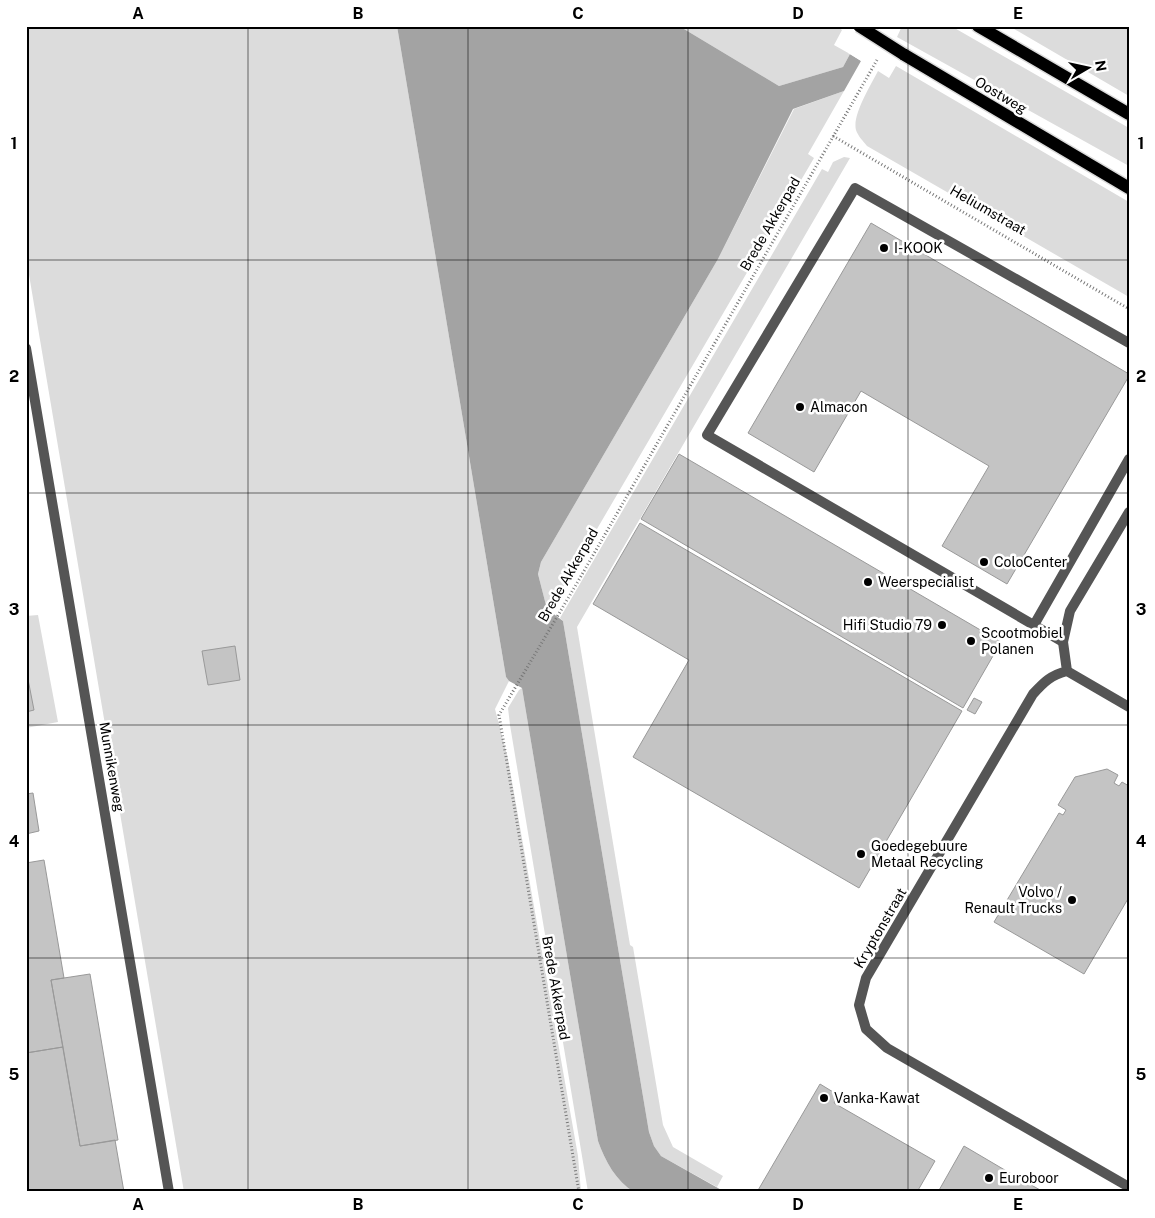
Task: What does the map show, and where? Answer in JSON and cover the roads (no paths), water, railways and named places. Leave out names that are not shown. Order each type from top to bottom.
[{"type":"main road","name":"Oostweg","points":[[859,26],[1129,188]]},
{"type":"main road","points":[[978,26],[1129,114]]},
{"type":"street","points":[[1063,642],[707,435],[856,188],[1129,343]]},
{"type":"street","name":"Munnikenweg","points":[[26,348],[169,1192]]},
{"type":"street","points":[[1034,625],[1129,459]]},
{"type":"street","points":[[1129,512],[1070,611],[1063,642],[1067,671],[1129,707]]},
{"type":"street","name":"Kryptonstraat","points":[[1067,671],[1047,679],[1034,694],[866,978],[859,1005],[866,1030],[887,1048],[1129,1187]]},
{"type":"place","name":"I-KOOK","points":[[884,248]]},
{"type":"place","name":"Almacon","points":[[800,407]]},
{"type":"place","name":"ColoCenter","points":[[984,562]]},
{"type":"place","name":"Weerspecialist","points":[[868,582]]},
{"type":"place","name":"Hifi Studio 79","points":[[942,625]]},
{"type":"place","name":"Scootmobiel Polanen","points":[[971,641]]},
{"type":"place","name":"Goedegebuure Metaal Recycling","points":[[861,854]]},
{"type":"place","name":"Volvo / Renault Trucks","points":[[1072,900]]},
{"type":"place","name":"Vanka-Kawat","points":[[824,1098]]},
{"type":"place","name":"Euroboor","points":[[989,1178]]}]
